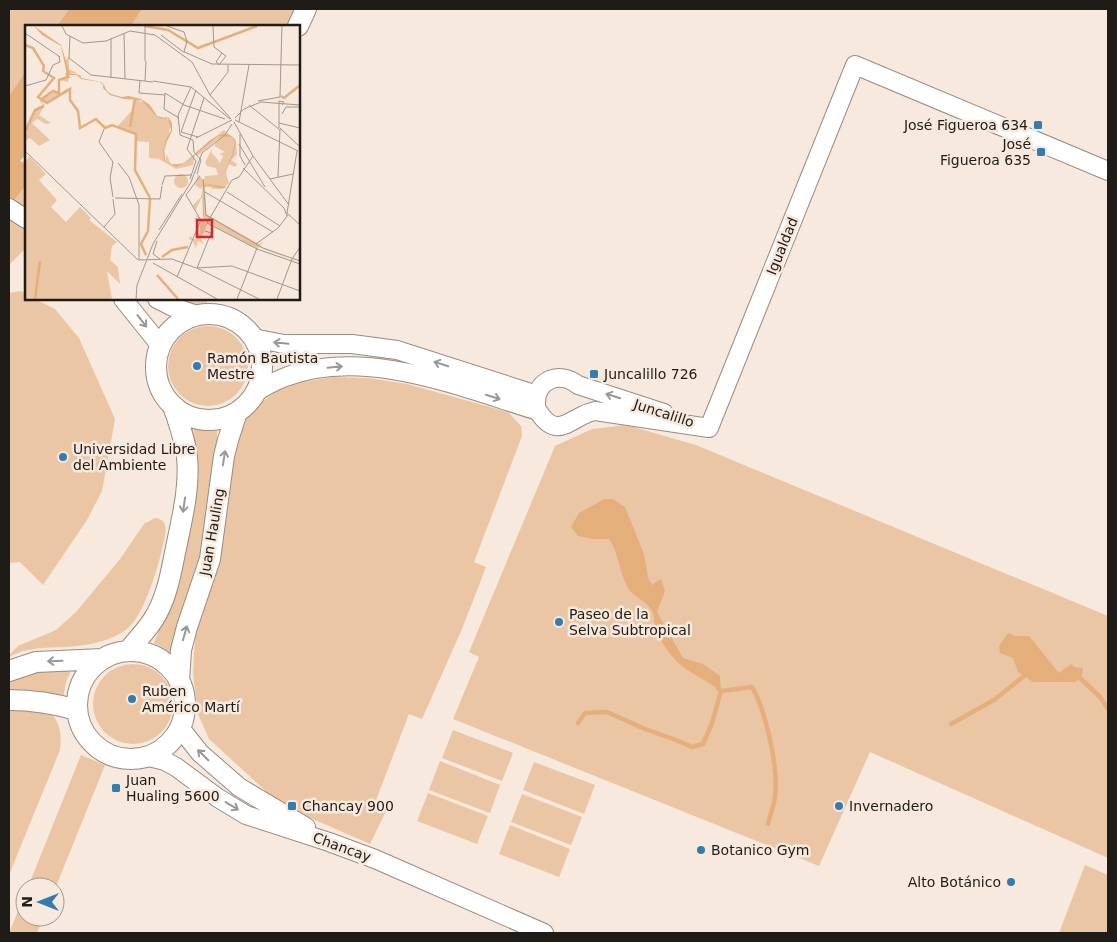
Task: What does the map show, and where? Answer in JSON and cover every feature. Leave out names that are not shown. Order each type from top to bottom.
[{"type":"main road","points":[[298,25],[306,9]]},
{"type":"main road","name":"Igualdad","points":[[709,428],[855,65],[1108,171]]},
{"type":"main road","points":[[9,208],[25,218]]},
{"type":"main road","points":[[124,300],[160,345]]},
{"type":"main road","points":[[159,300],[173,307],[204,309],[233,319],[241,324],[259,348],[262,370],[256,392],[248,403],[237,412],[224,418],[211,420],[190,416],[172,406]]},
{"type":"main road","points":[[129,650],[153,621],[162,603],[170,577],[188,482],[183,434],[172,406],[158,384],[156,358],[160,345],[171,329],[204,309]]},
{"type":"main road","name":"Juncalillo","points":[[253,338],[284,344],[352,344],[397,350],[537,403]]},
{"type":"main road","name":"Juncalillo","points":[[256,392],[283,378],[310,370],[339,366],[374,366],[422,375],[537,403]]},
{"type":"main road","name":"Juncalillo","points":[[556,378],[564,378],[578,385],[709,428],[594,411],[565,425],[554,425],[542,418],[537,403],[543,384],[556,378]]},
{"type":"main road","points":[[576,420],[583,408],[584,402],[583,394],[578,385]]},
{"type":"main road","name":"Juan Hauling","points":[[179,681],[181,650],[210,558],[224,456],[237,412]]},
{"type":"main road","points":[[129,650],[148,653],[164,661],[177,675],[184,692],[186,711],[180,728],[170,744],[157,753],[138,760],[121,759],[104,753],[91,742],[84,732],[77,710],[78,693],[84,677],[96,664],[111,654],[129,650]]},
{"type":"main road","points":[[9,671],[36,662],[103,659]]},
{"type":"main road","points":[[9,700],[34,700],[54,703],[77,710]]},
{"type":"main road","points":[[180,728],[200,753],[240,786],[330,842]]},
{"type":"main road","name":"Chancay","points":[[145,756],[165,761],[176,767],[218,798],[246,815],[330,842],[375,859],[544,933]]},
{"type":"shaded area","points":[[9,9],[69,9],[58,25],[25,25],[25,72],[9,96]]},
{"type":"shaded area","points":[[69,9],[142,9],[132,25],[58,25]]},
{"type":"shaded area","points":[[142,9],[306,9],[298,25],[132,25]]},
{"type":"shaded area","points":[[25,72],[25,155],[20,161],[25,163],[25,186],[9,207],[9,96]]},
{"type":"shaded area","points":[[25,186],[25,249],[9,265],[9,207]]},
{"type":"shaded area","name":"Universidad Libre del Ambiente","points":[[21,291],[25,293],[25,300],[37,300],[55,309],[79,338],[115,419],[102,491],[87,520],[43,585],[20,562],[9,563],[9,293]]},
{"type":"shaded area","points":[[160,300],[207,300],[207,313],[197,315]]},
{"type":"shaded area","points":[[208,326],[223,329],[236,338],[245,351],[248,366],[245,381],[236,394],[223,403],[208,406],[193,403],[180,394],[171,381],[168,366],[171,351],[180,338],[193,329]]},
{"type":"shaded area","points":[[333,377],[368,378],[407,384],[508,412],[521,426],[522,436],[474,562],[486,567],[462,629],[422,719],[409,714],[376,800],[389,805],[370,844],[281,805],[209,739],[198,714],[193,674],[195,635],[232,458],[245,419],[263,401],[277,391],[302,382]]},
{"type":"shaded area","points":[[626,425],[696,445],[1108,616],[1108,858],[870,752],[819,866],[453,719],[479,657],[469,652],[555,446],[592,429]]},
{"type":"shaded area","points":[[194,429],[217,429],[217,477],[194,590],[172,658],[160,646],[154,643],[175,587],[196,477]]},
{"type":"shaded area","points":[[604,499],[613,499],[625,507],[644,554],[648,577],[652,585],[661,579],[665,591],[657,612],[683,658],[703,664],[720,676],[721,691],[682,666],[668,651],[659,635],[651,610],[627,586],[613,545],[609,539],[593,539],[578,536],[571,527],[579,513]]},
{"type":"shaded area","points":[[155,518],[164,522],[166,530],[160,557],[145,602],[135,621],[129,627],[107,640],[90,644],[29,650],[9,657],[18,646],[56,630],[76,612],[120,559],[144,524]]},
{"type":"shaded area","points":[[1008,633],[1015,636],[1029,636],[1059,673],[1071,664],[1074,667],[1083,668],[1082,675],[1076,682],[1033,682],[1018,672],[1013,658],[1000,653],[999,646]]},
{"type":"shaded area","points":[[133,664],[148,667],[161,676],[170,689],[173,704],[170,719],[161,732],[148,741],[133,744],[118,741],[105,732],[96,719],[93,704],[96,689],[105,676],[118,667]]},
{"type":"shaded area","points":[[72,669],[66,682],[63,699],[36,692],[9,692],[9,677],[20,671]]},
{"type":"shaded area","points":[[9,708],[49,710],[56,719],[61,738],[60,750],[9,875]]},
{"type":"shaded area","points":[[453,730],[513,753],[502,781],[442,758]]},
{"type":"shaded area","points":[[81,755],[105,765],[60,877],[32,877]]},
{"type":"shaded area","points":[[440,761],[500,785],[490,813],[429,790]]},
{"type":"shaded area","points":[[534,762],[595,785],[584,814],[523,790]]},
{"type":"shaded area","points":[[428,793],[488,816],[477,844],[417,821]]},
{"type":"shaded area","points":[[522,794],[582,817],[571,845],[511,822]]},
{"type":"shaded area","points":[[510,825],[570,849],[559,877],[499,854]]},
{"type":"shaded area","points":[[1085,865],[1108,875],[1108,933],[1059,933]]},
{"type":"shaded area","points":[[15,918],[15,927],[40,927],[37,933],[9,933]]},
{"type":"waterway","points":[[951,724],[994,700],[1024,676]]},
{"type":"waterway","points":[[1080,678],[1100,697],[1108,709]]},
{"type":"waterway","points":[[721,691],[752,687],[762,711],[773,757],[776,786],[774,804],[768,824]]},
{"type":"waterway","points":[[578,723],[585,713],[607,712],[692,747],[703,744],[712,723],[721,691],[718,688]]},
{"type":"place","name":"José Figueroa 634","points":[[1038,125]]},
{"type":"place","name":"José Figueroa 635","points":[[1041,152]]},
{"type":"place","name":"Ramón Bautista Mestre","points":[[197,366]]},
{"type":"place","name":"Juncalillo 726","points":[[594,374]]},
{"type":"place","name":"Universidad Libre del Ambiente","points":[[63,457]]},
{"type":"place","name":"Paseo de la Selva Subtropical","points":[[559,622]]},
{"type":"place","name":"Ruben Américo Martí","points":[[132,699]]},
{"type":"place","name":"Juan Hualing 5600","points":[[116,788]]},
{"type":"place","name":"Chancay 900","points":[[292,806]]},
{"type":"place","name":"Invernadero","points":[[839,806]]},
{"type":"place","name":"Botanico Gym","points":[[701,850]]},
{"type":"place","name":"Alto Botánico","points":[[1011,882]]}]
